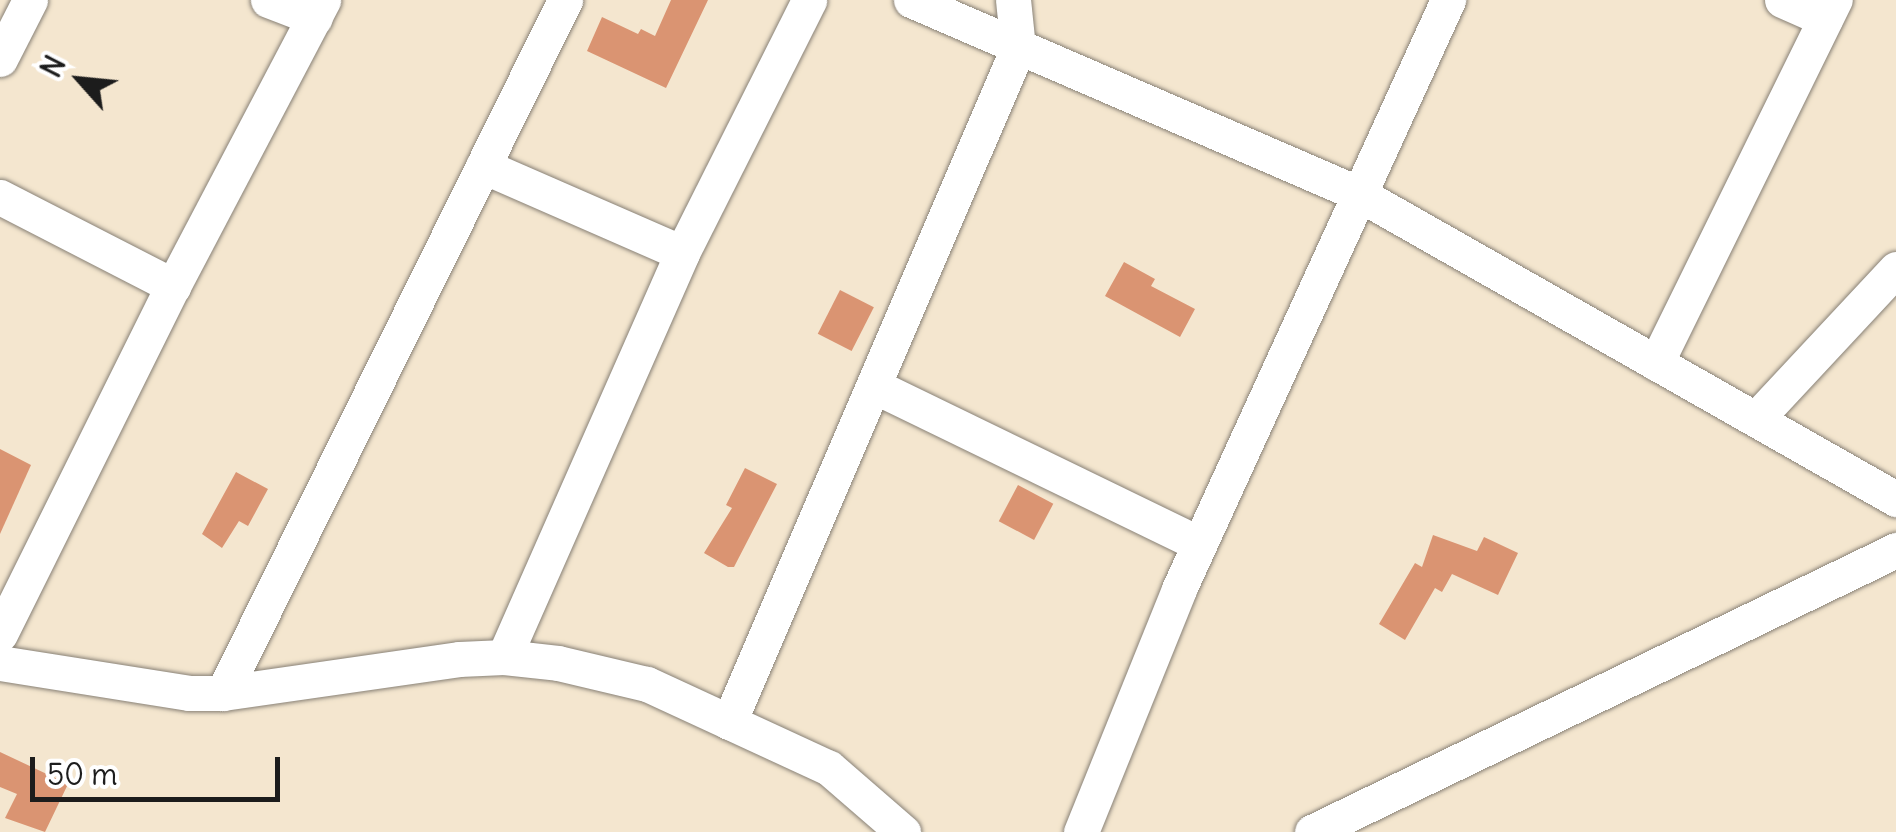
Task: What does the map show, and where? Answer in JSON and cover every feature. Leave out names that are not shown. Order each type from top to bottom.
[{"type":"street","points":[[0,58],[30,0]]},
{"type":"street","points":[[0,634],[173,286],[319,9],[268,0]]},
{"type":"street","points":[[223,693],[565,0]]},
{"type":"street","points":[[504,656],[682,253],[809,0]]},
{"type":"street","points":[[910,0],[1359,194],[1896,499]]},
{"type":"street","points":[[730,722],[1018,48],[1013,0]]},
{"type":"street","points":[[1081,832],[1199,544],[1448,0]]},
{"type":"street","points":[[1656,363],[1830,10],[1782,0]]},
{"type":"street","points":[[483,166],[682,253]]},
{"type":"street","points":[[0,196],[173,286]]},
{"type":"street","points":[[1756,420],[1896,269]]},
{"type":"street","points":[[874,386],[1199,544]]},
{"type":"street","points":[[1312,832],[1896,550]]},
{"type":"street","points":[[0,662],[129,685],[223,693],[459,658],[504,656],[558,663],[647,684],[829,768],[903,832]]},
{"type":"building","points":[[671,0],[708,0],[666,88],[587,51],[602,17],[638,34],[641,29],[655,36]]},
{"type":"building","points":[[1124,262],[1155,279],[1151,286],[1195,309],[1180,337],[1105,296]]},
{"type":"building","points":[[840,290],[874,307],[852,351],[818,334]]},
{"type":"building","points":[[0,449],[31,465],[0,534]]},
{"type":"building","points":[[745,468],[777,484],[734,567],[728,567],[704,553],[732,508],[726,505]]},
{"type":"building","points":[[236,472],[268,489],[248,526],[239,521],[222,548],[202,534]]},
{"type":"building","points":[[1018,485],[1053,504],[1034,540],[999,521]]},
{"type":"building","points":[[1433,535],[1477,551],[1484,537],[1518,553],[1498,595],[1452,574],[1442,592],[1435,588],[1405,640],[1379,624],[1415,563],[1422,567]]},
{"type":"building","points":[[0,752],[68,784],[45,832],[5,818],[17,794],[0,787]]}]
